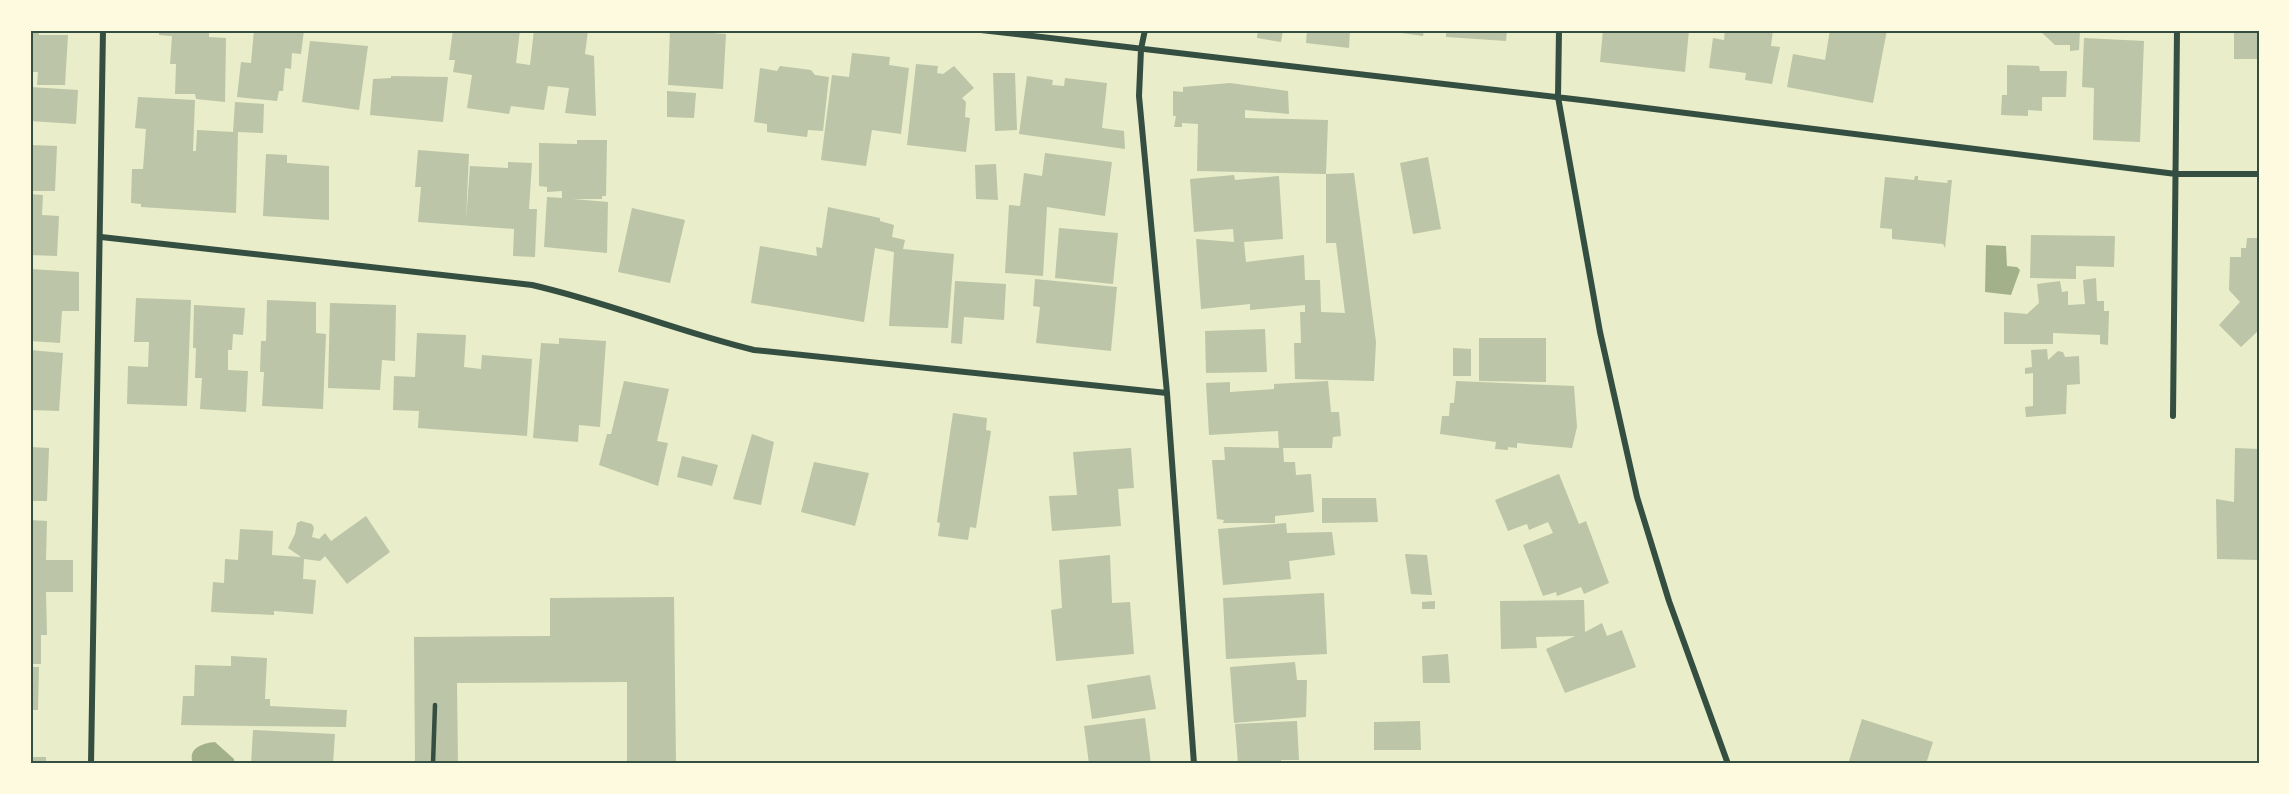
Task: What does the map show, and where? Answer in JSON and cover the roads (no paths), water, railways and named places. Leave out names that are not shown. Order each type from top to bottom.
[{"type":"street","points":[[91,764],[103,30]]},
{"type":"street","points":[[981,30],[1558,97],[2176,174],[2259,174]]},
{"type":"street","points":[[1145,30],[1141,49],[1139,96],[1167,393],[1194,764]]},
{"type":"street","points":[[1559,30],[1558,97],[1600,332],[1637,497],[1669,601],[1728,764]]},
{"type":"street","points":[[2173,416],[2177,30]]},
{"type":"street","points":[[101,237],[532,285],[559,291],[705,339],[754,350],[1167,393]]},
{"type":"lane","points":[[433,764],[435,705]]}]
